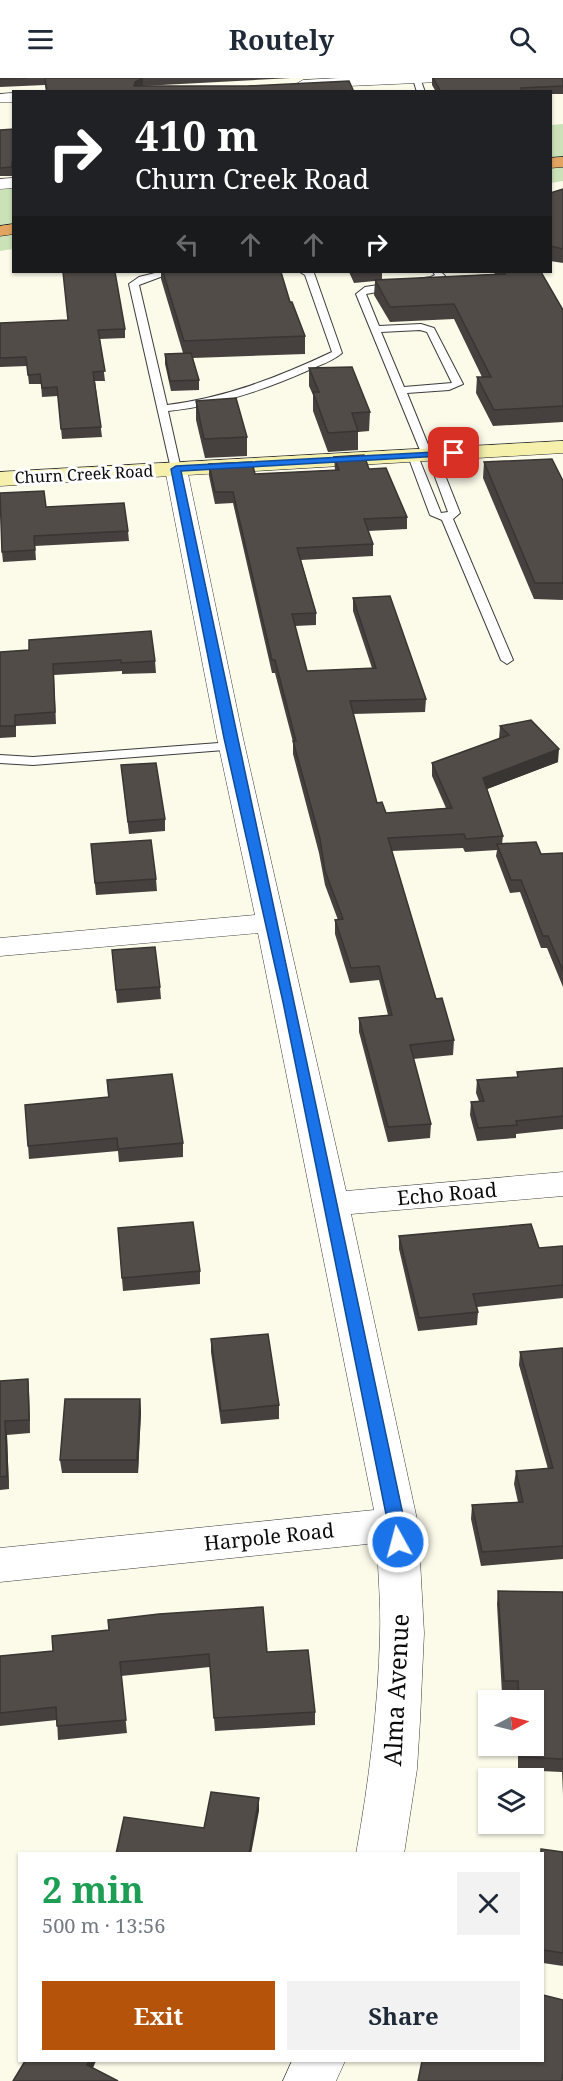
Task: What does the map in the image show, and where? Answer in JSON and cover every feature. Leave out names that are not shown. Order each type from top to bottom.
[{"type":"main road","name":"Churn Creek Road","points":[[0,479],[563,447]]},
{"type":"street","points":[[290,82],[419,85],[439,78]]},
{"type":"street","points":[[176,469],[232,746],[397,1524]]},
{"type":"street","points":[[0,947],[271,923]]},
{"type":"street","name":"Echo Road","points":[[330,1204],[563,1184]]},
{"type":"street","name":"Harpole Road","points":[[0,1565],[397,1524]]},
{"type":"street","name":"Alma Avenue","points":[[380,1852],[394,1769],[399,1710],[402,1633],[397,1524]]},
{"type":"street","points":[[309,2081],[318,2062]]},
{"type":"lane","points":[[176,469],[134,284],[142,277],[156,274],[190,273]]},
{"type":"lane","points":[[162,409],[189,407],[236,396],[302,371],[337,353],[309,273]]},
{"type":"lane","points":[[438,273],[440,276],[433,279],[365,290],[361,294],[401,390],[424,455],[454,513],[447,518]]},
{"type":"lane","points":[[375,328],[427,328],[431,330],[458,384],[401,390]]},
{"type":"lane","points":[[424,455],[436,515],[447,518]]},
{"type":"lane","points":[[447,518],[507,660]]},
{"type":"lane","points":[[0,759],[33,761],[232,746]]},
{"type":"green space","points":[[563,124],[563,181],[552,183],[552,125]]},
{"type":"green space","points":[[12,188],[12,249],[0,251],[0,190]]},
{"type":"building","points":[[45,78],[143,78],[135,82],[134,86],[247,86],[349,81],[353,90],[47,90]]},
{"type":"building","points":[[433,78],[563,78],[563,86],[521,88],[522,90],[440,90]]},
{"type":"building","points":[[12,129],[12,167],[0,168],[0,130]]},
{"type":"building","points":[[563,189],[563,249],[552,246],[552,192]]},
{"type":"building","points":[[63,273],[115,273],[125,329],[98,330],[105,371],[93,372],[101,427],[61,429],[57,387],[42,388],[40,374],[28,375],[26,357],[0,358],[0,323],[68,320]]},
{"type":"building","points":[[163,273],[281,273],[290,302],[292,302],[305,336],[184,341]]},
{"type":"building","points":[[542,273],[563,310],[563,406],[494,410],[477,377],[491,377],[454,304],[390,307],[375,280]]},
{"type":"building","points":[[191,353],[199,380],[170,381],[165,354]]},
{"type":"building","points":[[352,367],[370,412],[352,413],[358,431],[328,433],[313,392],[319,392],[309,368]]},
{"type":"building","points":[[236,398],[247,437],[204,439],[196,401]]},
{"type":"building","points":[[364,455],[369,469],[386,468],[407,517],[364,519],[373,544],[297,548],[316,613],[292,614],[307,671],[376,668],[353,598],[390,596],[426,699],[350,701],[377,803],[382,802],[386,813],[452,808],[432,763],[509,735],[500,726],[531,720],[559,749],[483,778],[503,836],[466,839],[464,834],[388,838],[436,999],[442,998],[454,1040],[410,1045],[431,1124],[388,1127],[359,1018],[392,1015],[379,966],[351,968],[335,920],[343,919],[325,871],[320,839],[293,741],[296,741],[275,660],[272,660],[233,492],[215,492],[209,464],[252,462],[255,474],[339,470],[334,457]]},
{"type":"building","points":[[552,459],[563,481],[563,583],[535,583],[484,462]]},
{"type":"building","points":[[44,491],[46,507],[124,503],[128,531],[34,536],[35,550],[2,552],[0,493]]},
{"type":"building","points":[[151,631],[155,661],[121,663],[121,660],[53,664],[55,712],[15,715],[15,726],[0,726],[0,652],[29,650],[29,640]]},
{"type":"building","points":[[156,763],[165,819],[128,822],[121,765]]},
{"type":"building","points":[[151,840],[156,879],[95,883],[91,844]]},
{"type":"building","points":[[536,842],[541,854],[563,853],[563,971],[548,936],[543,936],[521,880],[511,880],[497,844]]},
{"type":"building","points":[[155,947],[160,987],[116,990],[112,950]]},
{"type":"building","points":[[563,1068],[563,1116],[516,1121],[517,1125],[478,1128],[471,1102],[484,1101],[477,1080],[518,1077],[517,1072]]},
{"type":"building","points":[[172,1074],[183,1143],[118,1149],[117,1138],[28,1146],[25,1105],[109,1097],[107,1080]]},
{"type":"building","points":[[193,1222],[200,1271],[122,1278],[118,1228]]},
{"type":"building","points":[[531,1224],[539,1248],[563,1246],[563,1285],[473,1294],[478,1312],[419,1318],[399,1236]]},
{"type":"building","points":[[268,1334],[279,1405],[221,1411],[211,1339]]},
{"type":"building","points":[[563,1348],[563,1546],[482,1552],[472,1505],[523,1502],[516,1471],[553,1468],[520,1352]]},
{"type":"building","points":[[28,1379],[29,1420],[5,1421],[7,1476],[0,1477],[0,1381]]},
{"type":"building","points":[[65,1399],[140,1399],[137,1460],[60,1460]]},
{"type":"building","points":[[498,1591],[563,1592],[563,1759],[520,1757],[544,1756],[544,1690],[518,1690],[518,1681],[504,1681]]},
{"type":"building","points":[[263,1607],[267,1652],[308,1650],[315,1712],[214,1718],[209,1654],[120,1662],[126,1720],[57,1726],[56,1707],[0,1713],[0,1656],[53,1651],[52,1636],[109,1630],[108,1620]]},
{"type":"building","points":[[211,1792],[259,1798],[249,1852],[116,1852],[124,1817],[204,1828]]},
{"type":"building","points":[[541,1849],[563,1852],[563,1953],[544,1950],[544,1852],[541,1852]]},
{"type":"building","points":[[544,1995],[563,2000],[562,2081],[418,2081],[422,2062],[544,2062]]},
{"type":"building","points":[[24,2062],[88,2062],[87,2065],[118,2081],[13,2081]]},
{"type":"route","points":[[398,1542],[397,1524],[289,1002],[230,738],[176,469],[454,453]]}]
